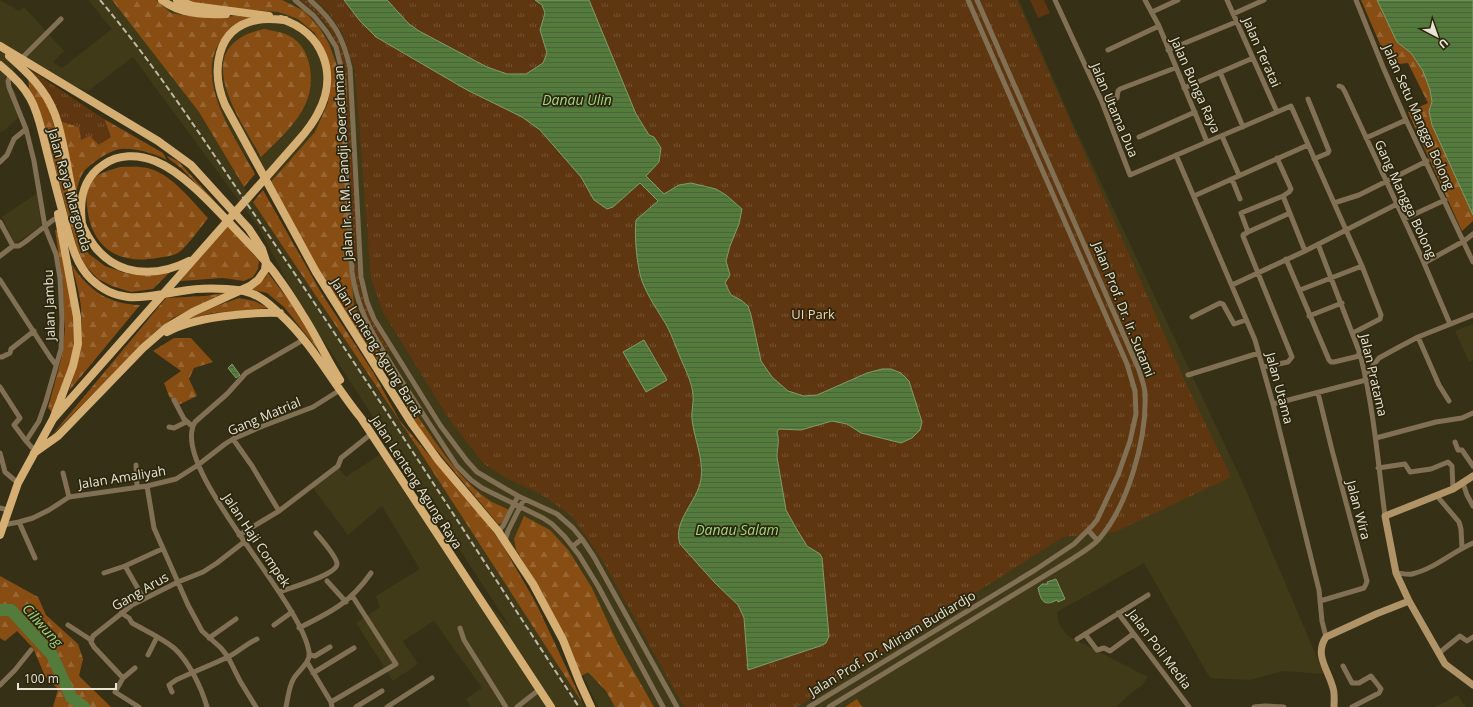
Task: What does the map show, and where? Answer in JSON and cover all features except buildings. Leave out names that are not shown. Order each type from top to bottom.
[{"type":"main road","points":[[162,0],[174,9],[187,12],[219,14],[236,11]]},
{"type":"main road","points":[[53,419],[306,131],[315,119],[324,99],[327,79],[325,62],[318,44],[305,31],[285,20],[261,14],[193,6],[177,0]]},
{"type":"main road","name":"Jalan Lenteng Agung Barat","points":[[285,20],[262,19],[249,22],[237,28],[223,45],[218,57],[216,71],[218,86],[225,105],[316,272],[412,424],[438,460],[498,531],[533,584],[563,640],[591,707]]},
{"type":"main road","points":[[0,47],[35,81],[54,110],[60,130],[76,206],[90,241],[98,250],[108,260],[125,268],[138,271],[156,272],[192,260]]},
{"type":"main road","points":[[0,47],[158,140],[177,153],[191,165],[249,229],[260,245],[266,261],[265,270],[261,277],[254,283],[183,317],[160,333],[130,361],[58,436],[34,452]]},
{"type":"main road","name":"Jalan Raya Margonda","points":[[0,65],[11,74],[26,91],[37,112],[55,185],[78,260],[88,276],[106,291],[123,297],[137,298],[212,288],[242,290]]},
{"type":"main road","points":[[82,224],[80,210],[82,198],[88,181],[96,171],[114,159],[126,156],[144,157],[161,164],[178,174],[218,211],[266,261],[304,317],[361,418]]},
{"type":"main road","points":[[0,535],[3,525],[4,509],[13,496],[34,452],[53,419],[73,366],[78,344],[78,317],[59,217],[55,185]]},
{"type":"main road","name":"Jalan Lenteng Agung Raya","points":[[242,290],[260,297],[280,313],[324,366],[361,418],[552,707]]},
{"type":"main road","points":[[130,361],[168,332],[185,324],[236,315],[280,313]]},
{"type":"street","name":"Jalan Ir. R.M. Pandji Soerachman","points":[[294,0],[319,22],[336,47],[339,57],[344,83],[344,131],[350,251],[355,291],[359,305],[372,333],[457,466],[470,480],[482,488],[520,506]]},
{"type":"street","name":"Jalan Ir. R.M. Pandji Soerachman","points":[[310,0],[330,20],[342,40],[348,55],[352,83],[361,277],[367,302],[374,319],[440,425],[466,461],[477,472],[518,496]]},
{"type":"street","name":"Jalan Prof. Dr. Ir. Sutami","points":[[968,0],[1127,364],[1135,391],[1136,414],[1130,441],[1118,475],[1100,515],[1088,530],[1074,544],[1035,570],[987,598]]},
{"type":"street","name":"Jalan Prof. Dr. Ir. Sutami","points":[[977,0],[1130,348],[1139,370],[1145,392],[1145,416],[1141,443],[1131,480],[1112,522],[1098,540],[1070,561],[995,605]]},
{"type":"street","name":"Jalan Utama Dua","points":[[1055,0],[1102,102],[1130,175],[1207,142]]},
{"type":"street","name":"Jalan Bunga Raya","points":[[1145,0],[1159,26],[1175,68],[1207,142],[1291,106],[1308,145]]},
{"type":"street","points":[[1152,12],[1178,0]]},
{"type":"street","name":"Jalan Teratai","points":[[1227,0],[1277,112]]},
{"type":"street","points":[[1232,14],[1264,0]]},
{"type":"street","name":"Jalan Setu Mangga Bolong","points":[[1356,0],[1406,120],[1427,161],[1473,262]]},
{"type":"street","points":[[21,59],[62,19]]},
{"type":"street","points":[[1168,50],[1236,22]]},
{"type":"street","points":[[1108,50],[1159,26]]},
{"type":"street","points":[[1184,88],[1253,58]]},
{"type":"street","points":[[1102,102],[1117,98],[1118,90],[1120,89],[1175,68]]},
{"type":"street","points":[[1220,72],[1243,127]]},
{"type":"street","name":"Jalan Raya Margonda","points":[[11,74],[8,81],[9,87],[26,129]]},
{"type":"street","name":"Gang Mangga Bolong","points":[[1339,86],[1344,88],[1424,262],[1450,324]]},
{"type":"street","points":[[1308,100],[1329,151],[1314,159]]},
{"type":"street","points":[[1139,137],[1195,112]]},
{"type":"street","points":[[1366,138],[1406,120]]},
{"type":"street","points":[[0,162],[7,156],[14,139],[26,129]]},
{"type":"street","name":"Jalan Jambu","points":[[26,129],[34,161],[44,227],[56,254],[60,278],[62,334],[61,349],[39,421],[26,442]]},
{"type":"street","points":[[1222,136],[1239,175]]},
{"type":"street","points":[[1194,196],[1308,145],[1362,266],[1381,317],[1380,319],[1353,333]]},
{"type":"street","name":"Jalan Utama","points":[[1176,155],[1255,340],[1273,404],[1319,590],[1322,621],[1326,637]]},
{"type":"street","points":[[1248,232],[1241,213],[1282,196],[1291,189],[1277,158]]},
{"type":"street","points":[[1334,203],[1359,195],[1427,161]]},
{"type":"street","points":[[1232,179],[1240,200]]},
{"type":"street","points":[[1282,196],[1305,251]]},
{"type":"street","points":[[1404,219],[1445,200]]},
{"type":"street","points":[[1232,285],[1305,251],[1397,204]]},
{"type":"street","points":[[1263,367],[1288,362],[1292,356],[1243,235],[1290,213]]},
{"type":"street","points":[[0,256],[13,246],[20,246],[59,217]]},
{"type":"street","points":[[0,222],[13,246]]},
{"type":"street","points":[[1424,262],[1464,241],[1473,234]]},
{"type":"street","name":"Jalan Pratama","points":[[1318,244],[1353,333],[1366,378],[1376,438],[1378,468],[1385,516]]},
{"type":"street","points":[[1286,259],[1329,360],[1331,362],[1359,356]]},
{"type":"street","points":[[1300,290],[1362,266]]},
{"type":"street","points":[[0,280],[56,365]]},
{"type":"street","points":[[1192,317],[1220,303],[1234,324],[1246,320]]},
{"type":"street","points":[[1309,316],[1342,303]]},
{"type":"street","points":[[1273,404],[1318,393],[1366,378],[1379,358],[1418,337],[1473,315]]},
{"type":"street","points":[[0,357],[10,353],[11,349],[34,330]]},
{"type":"street","points":[[1418,337],[1439,385],[1449,401]]},
{"type":"street","points":[[174,400],[186,422],[192,426],[233,389],[246,373],[303,340]]},
{"type":"street","points":[[1188,375],[1259,353]]},
{"type":"street","points":[[401,379],[408,373]]},
{"type":"street","points":[[0,389],[20,417],[14,425],[34,452]]},
{"type":"street","name":"Gang Matrial","points":[[198,465],[233,440],[306,410],[340,390]]},
{"type":"street","name":"Jalan Wira","points":[[1318,393],[1367,580],[1364,588],[1320,601]]},
{"type":"street","points":[[1376,438],[1436,422],[1462,418],[1473,413]]},
{"type":"street","points":[[169,427],[174,428],[186,422]]},
{"type":"street","name":"Jalan Haji Compek","points":[[192,426],[191,438],[198,465],[218,502],[239,535],[292,612],[307,645],[309,655]]},
{"type":"street","points":[[239,535],[279,511],[338,466],[341,458],[371,434]]},
{"type":"street","points":[[233,440],[258,476],[279,511]]},
{"type":"street","points":[[1455,442],[1458,450],[1462,450],[1473,466]]},
{"type":"street","points":[[0,453],[5,472],[18,483]]},
{"type":"street","points":[[1378,468],[1404,464],[1410,472],[1431,469],[1448,462],[1452,466],[1453,489]]},
{"type":"street","points":[[136,465],[137,487]]},
{"type":"street","name":"Jalan Amaliyah","points":[[3,525],[19,522],[42,514],[69,497],[147,486],[176,479],[198,465]]},
{"type":"street","points":[[63,473],[69,497]]},
{"type":"street","points":[[1473,476],[1453,489],[1385,516],[1396,573],[1409,601],[1438,653],[1450,669],[1473,685]]},
{"type":"street","points":[[1462,483],[1473,506]]},
{"type":"street","points":[[147,486],[154,528],[162,549],[197,623],[209,638],[221,648],[228,657],[242,686],[256,707]]},
{"type":"street","points":[[498,531],[503,526],[518,496],[557,514],[573,528],[594,557],[677,707]]},
{"type":"street","points":[[1437,496],[1459,522],[1462,548]]},
{"type":"street","points":[[505,541],[508,531],[524,499]]},
{"type":"street","points":[[520,506],[552,524],[573,546],[598,586],[663,707]]},
{"type":"street","points":[[19,522],[35,558]]},
{"type":"street","points":[[1088,530],[1098,540]]},
{"type":"street","points":[[279,592],[307,583],[332,571],[337,566],[334,557],[316,533]]},
{"type":"street","points":[[573,546],[582,539]]},
{"type":"street","name":"Gang Arus","points":[[91,640],[97,631],[120,613],[144,598],[203,572],[244,542]]},
{"type":"street","points":[[1396,573],[1410,575],[1426,569],[1473,543]]},
{"type":"street","points":[[104,573],[125,566],[162,549]]},
{"type":"street","points":[[125,566],[144,598]]},
{"type":"street","points":[[300,628],[353,597],[371,573]]},
{"type":"street","points":[[327,581],[346,602]]},
{"type":"street","name":"Jalan Poli Media","points":[[1148,595],[1118,613],[1190,707]]},
{"type":"street","points":[[307,662],[331,704],[396,664],[353,597]]},
{"type":"street","name":"Jalan Prof. Dr. Miriam Budiardjo","points":[[809,707],[987,598]]},
{"type":"street","points":[[1334,707],[1334,689],[1320,651],[1326,637],[1376,614],[1409,601]]},
{"type":"street","name":"Jalan Prof. Dr. Miriam Budiardjo","points":[[829,707],[995,605]]},
{"type":"street","points":[[274,625],[292,612]]},
{"type":"street","points":[[120,613],[129,618],[132,623],[175,649],[192,673],[203,693],[207,707]]},
{"type":"street","points":[[1077,639],[1118,613]]},
{"type":"street","points":[[209,638],[236,619]]},
{"type":"street","points":[[68,625],[91,640],[94,647],[123,678]]},
{"type":"street","points":[[460,628],[464,640],[506,707]]},
{"type":"street","points":[[1085,634],[1097,650],[1104,648],[1110,651],[1133,634]]},
{"type":"street","points":[[1438,653],[1460,636],[1467,641],[1473,637]]},
{"type":"street","points":[[148,655],[157,637]]},
{"type":"street","points":[[172,692],[169,685],[228,657],[257,639]]},
{"type":"street","points":[[290,707],[287,704],[294,678],[307,662],[309,655],[314,656],[330,647]]},
{"type":"street","points":[[313,673],[354,648]]},
{"type":"street","points":[[0,685],[15,670],[31,650]]},
{"type":"street","points":[[1343,666],[1352,683],[1358,683],[1371,676],[1381,689],[1379,693],[1352,707]]},
{"type":"street","points":[[135,668],[123,678],[115,692],[139,707]]},
{"type":"street","points":[[387,707],[432,678]]},
{"type":"street","points":[[517,707],[540,689]]},
{"type":"street","points":[[356,707],[382,691]]},
{"type":"street","points":[[831,694],[836,703]]},
{"type":"street","points":[[1254,707],[1284,707]]},
{"type":"shaded area","name":"UI Park","points":[[0,0],[19,11],[24,7],[64,51],[53,62],[62,68],[112,29],[88,0],[1019,0],[1070,117],[1241,479],[1324,674],[1283,671],[1250,680],[1210,678],[1144,563],[1057,612],[1059,624],[1068,636],[1148,677],[1142,685],[1116,707],[598,707],[544,590],[490,514],[426,434],[275,190],[128,18],[199,112],[253,202],[417,447],[585,707],[472,707],[466,699],[482,688],[434,621],[403,641],[418,664],[393,681],[356,623],[380,607],[376,596],[420,569],[382,506],[348,535],[313,488],[338,467],[346,477],[382,453],[458,571],[510,627],[297,300],[259,228],[133,57],[88,91],[71,85],[23,60],[5,79],[17,95],[18,118],[2,132],[0,131]]},
{"type":"shaded area","points":[[37,193],[41,226],[15,244],[2,217]]},
{"type":"shaded area","points":[[1473,324],[1473,360],[1469,362],[1455,331]]},
{"type":"shaded area","points":[[1458,695],[1465,707],[1435,707]]},
{"type":"green space","points":[[112,0],[156,0],[171,13],[194,17],[259,16],[229,31],[217,47],[212,65],[213,84],[218,103],[226,122],[255,174],[244,187],[199,112]]},
{"type":"green space","points":[[180,0],[282,0],[304,11],[319,27],[329,44],[338,69],[343,93],[350,261],[354,305],[367,334],[383,359],[379,363],[348,316],[327,288],[268,185],[315,132],[328,103],[331,75],[325,53],[315,33],[298,19],[279,12],[201,6]]},
{"type":"green space","points":[[300,0],[305,0],[331,25],[338,37],[344,54],[349,86],[357,269],[359,283],[368,310],[390,351],[388,353],[377,336],[363,308],[355,278],[347,146],[346,97],[342,61],[328,28],[317,13]]},
{"type":"green space","name":"UI Park","points":[[316,0],[1017,0],[1184,379],[1231,477],[1115,532],[1063,537],[797,707],[684,707],[604,563],[572,516],[539,493],[508,479],[484,464],[451,422],[383,312],[371,278],[355,70],[343,34],[328,12]]},
{"type":"green space","points":[[1030,0],[1044,0],[1050,13],[1038,18]]},
{"type":"green space","points":[[1361,0],[1377,0],[1397,42],[1411,53],[1423,71],[1430,90],[1432,102],[1429,111],[1432,125],[1473,215],[1473,221],[1462,231],[1408,112],[1428,103],[1408,63],[1389,65]]},
{"type":"green space","points":[[264,29],[286,34],[299,44],[308,59],[311,77],[309,95],[302,111],[286,132],[261,157],[241,123],[232,103],[225,84],[223,66],[228,51],[241,38]]},
{"type":"green space","points":[[23,65],[104,119],[111,137],[99,145],[90,136],[81,140],[79,127],[60,121]]},
{"type":"green space","points":[[28,78],[48,105],[56,133],[74,220],[80,240],[89,254],[105,266],[125,273],[143,275],[170,272],[153,289],[131,292],[112,286],[98,279],[84,264],[77,248],[45,131],[30,95]]},
{"type":"green space","points":[[104,119],[163,153],[167,160],[142,151],[128,149],[116,150],[99,158],[83,172],[76,193],[60,121],[79,127],[90,136],[111,137]]},
{"type":"green space","points":[[167,156],[178,161],[250,240],[182,169]]},
{"type":"green space","points":[[120,167],[143,167],[159,172],[175,183],[208,218],[181,251],[171,256],[130,259],[108,250],[100,242],[94,232],[90,220],[87,203],[88,189],[90,183],[95,177]]},
{"type":"green space","points":[[263,190],[322,294],[373,372],[400,421],[434,461],[467,496],[502,544],[536,603],[581,701],[417,447],[253,202]]},
{"type":"green space","points":[[228,226],[259,261],[258,269],[253,277],[244,281],[223,278],[180,281]]},
{"type":"green space","points":[[55,230],[58,230],[73,314],[75,334],[72,360],[52,412],[48,408],[62,356],[65,329],[62,276]]},
{"type":"green space","points":[[72,265],[85,282],[109,299],[140,305],[69,391],[77,361],[81,329],[79,292]]},
{"type":"green space","points":[[268,273],[288,299],[326,360],[284,307],[267,293],[250,289],[265,278]]},
{"type":"green space","points":[[224,293],[173,318],[155,332],[52,435],[166,298],[205,296]]},
{"type":"green space","points":[[239,298],[254,301],[269,308],[213,313],[185,320],[219,305]]},
{"type":"green space","points":[[174,338],[191,338],[213,362],[194,368],[189,379],[197,396],[176,406],[169,396],[164,383],[181,371],[153,351]]},
{"type":"green space","points":[[407,401],[445,456],[468,482],[492,502],[509,510],[502,523],[498,524],[419,429],[405,404]]},
{"type":"green space","points":[[524,516],[550,530],[569,551],[592,588],[618,644],[654,707],[615,707],[606,691],[588,672],[580,677],[569,647],[543,594],[516,550],[514,539]]},
{"type":"green space","points":[[0,576],[38,597],[46,615],[78,644],[83,659],[79,676],[111,707],[53,707],[58,689],[45,676],[33,648],[17,631],[5,641],[0,638]]},
{"type":"green space","points":[[857,699],[862,707],[845,707]]},
{"type":"water","name":"Danau Salam","points":[[344,0],[387,0],[409,24],[419,31],[487,67],[507,74],[526,74],[543,63],[547,53],[540,30],[545,13],[542,5],[535,0],[589,0],[636,114],[649,135],[654,137],[661,148],[659,162],[646,176],[664,194],[679,185],[691,183],[716,189],[726,195],[742,209],[739,224],[726,261],[730,275],[725,283],[731,295],[741,300],[748,306],[761,361],[772,377],[788,391],[804,396],[817,395],[867,373],[882,369],[891,369],[901,373],[909,381],[922,422],[920,430],[912,438],[901,443],[861,433],[847,424],[832,421],[801,430],[779,429],[777,432],[777,457],[786,510],[807,546],[820,554],[822,558],[829,636],[826,643],[748,670],[744,618],[738,605],[715,583],[680,544],[678,536],[679,527],[699,487],[702,472],[692,419],[693,398],[690,380],[667,326],[644,287],[637,260],[636,220],[658,201],[640,183],[613,207],[607,209],[594,200],[581,177],[540,130],[522,117],[467,90],[376,37],[360,21]]},
{"type":"water","points":[[1377,0],[1473,0],[1473,215],[1432,125],[1429,111],[1432,102],[1430,90],[1423,71],[1411,53],[1397,42]]},
{"type":"water","points":[[644,340],[667,380],[646,392],[623,352]]},
{"type":"water","points":[[232,364],[240,375],[236,378],[228,368]]},
{"type":"water","points":[[1056,579],[1065,599],[1058,602],[1057,600],[1046,603],[1040,596],[1038,588],[1042,584],[1048,584],[1047,582]]},
{"type":"waterway","name":"Ciliwung","points":[[0,610],[11,610],[52,655],[71,697],[84,707]]},
{"type":"railway","points":[[100,0],[164,83],[303,286],[579,707]]},
{"type":"water label","name":"Danau Ulin","points":[[577,99]]}]
